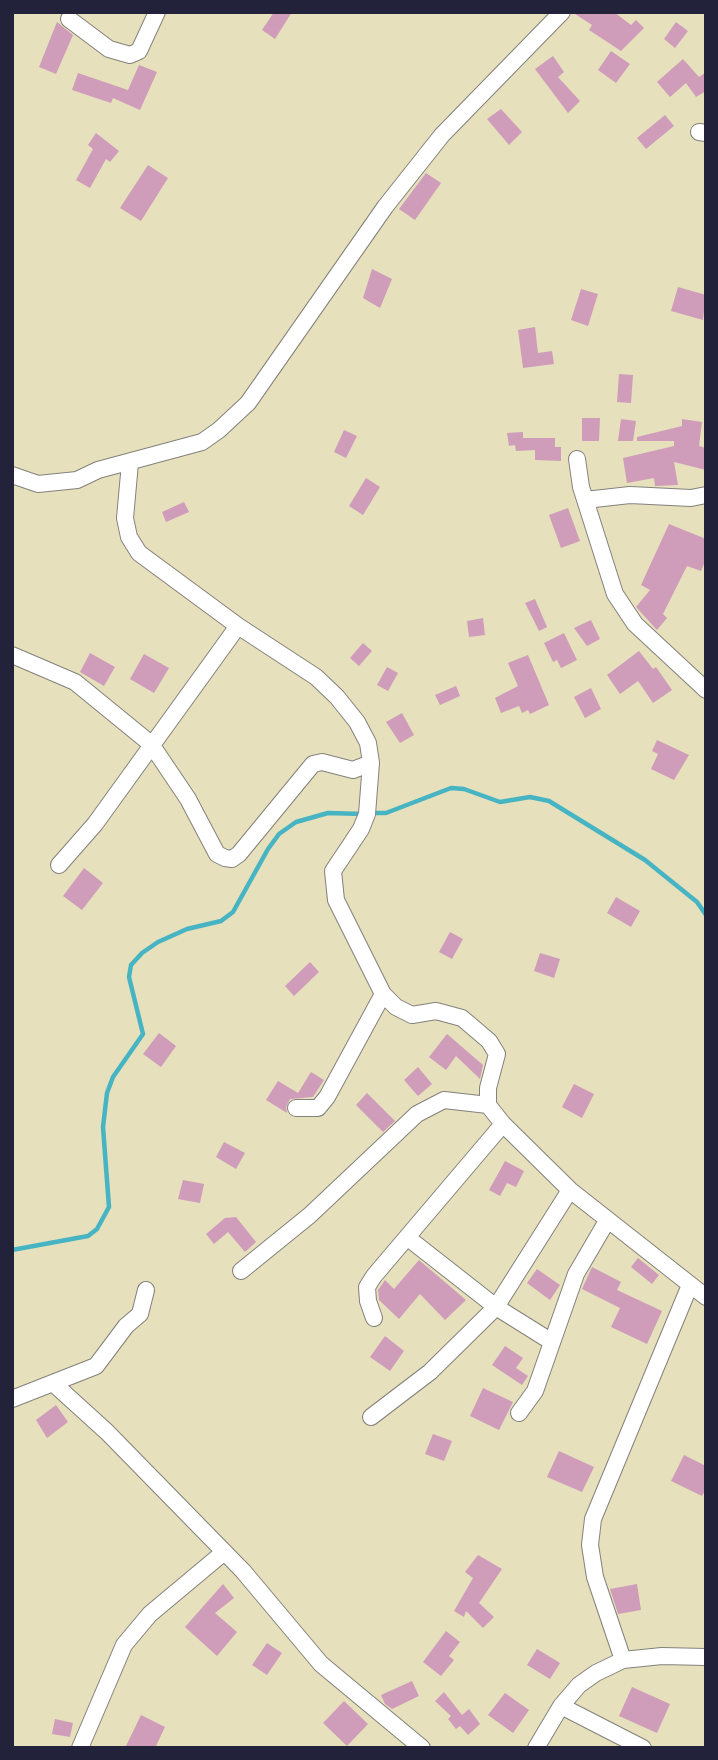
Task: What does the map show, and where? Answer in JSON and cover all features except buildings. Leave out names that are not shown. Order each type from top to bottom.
[{"type":"street","points":[[69,19],[109,49],[130,55],[139,51],[157,12]]},
{"type":"street","points":[[12,475],[38,484],[77,480],[98,470],[202,442],[248,403],[385,207],[442,135],[562,12]]},
{"type":"street","points":[[577,459],[585,500],[615,594],[635,624],[660,651],[706,690]]},
{"type":"street","points":[[130,463],[125,518],[129,537],[139,553],[238,626],[316,677],[337,697],[368,743],[371,763],[367,814],[361,830],[333,871],[336,900],[383,994],[396,1007],[412,1015],[436,1011],[462,1018],[489,1041],[497,1054],[488,1088],[488,1105],[503,1124],[570,1190],[706,1297]]},
{"type":"street","points":[[585,500],[630,495],[691,498],[706,495]]},
{"type":"street","points":[[59,865],[94,824],[238,626]]},
{"type":"street","points":[[12,655],[75,682],[151,744],[188,799],[217,854],[232,859],[313,764],[322,762],[353,770],[371,763]]},
{"type":"street","points":[[296,1108],[318,1108],[327,1097],[383,994]]},
{"type":"street","points":[[240,1271],[310,1215],[417,1114],[444,1100],[488,1105]]},
{"type":"street","points":[[374,1318],[368,1301],[367,1287],[374,1276],[503,1124]]},
{"type":"street","points":[[371,1417],[430,1372],[496,1307],[570,1190]]},
{"type":"street","points":[[519,1413],[535,1391],[576,1273],[607,1221]]},
{"type":"street","points":[[408,1238],[496,1307],[552,1342]]},
{"type":"street","points":[[623,1660],[595,1577],[590,1545],[593,1519],[690,1285]]},
{"type":"street","points":[[12,1399],[96,1366],[126,1326],[140,1314],[146,1290]]},
{"type":"street","points":[[53,1383],[107,1432],[243,1571],[321,1664],[422,1748]]},
{"type":"street","points":[[80,1748],[124,1645],[150,1614],[223,1553]]},
{"type":"street","points":[[536,1748],[561,1706],[587,1679],[623,1660],[662,1656],[706,1657]]},
{"type":"street","points":[[561,1706],[643,1748]]},
{"type":"waterway","points":[[372,813],[386,813],[451,788],[464,789],[500,802],[530,797],[549,801],[645,860],[697,902],[706,915]]},
{"type":"waterway","points":[[12,1250],[88,1236],[97,1229],[109,1207],[103,1127],[107,1093],[113,1077],[143,1034],[129,977],[131,965],[158,942],[187,929],[221,921],[233,912],[268,849],[279,834],[296,822],[328,813],[363,814]]}]
